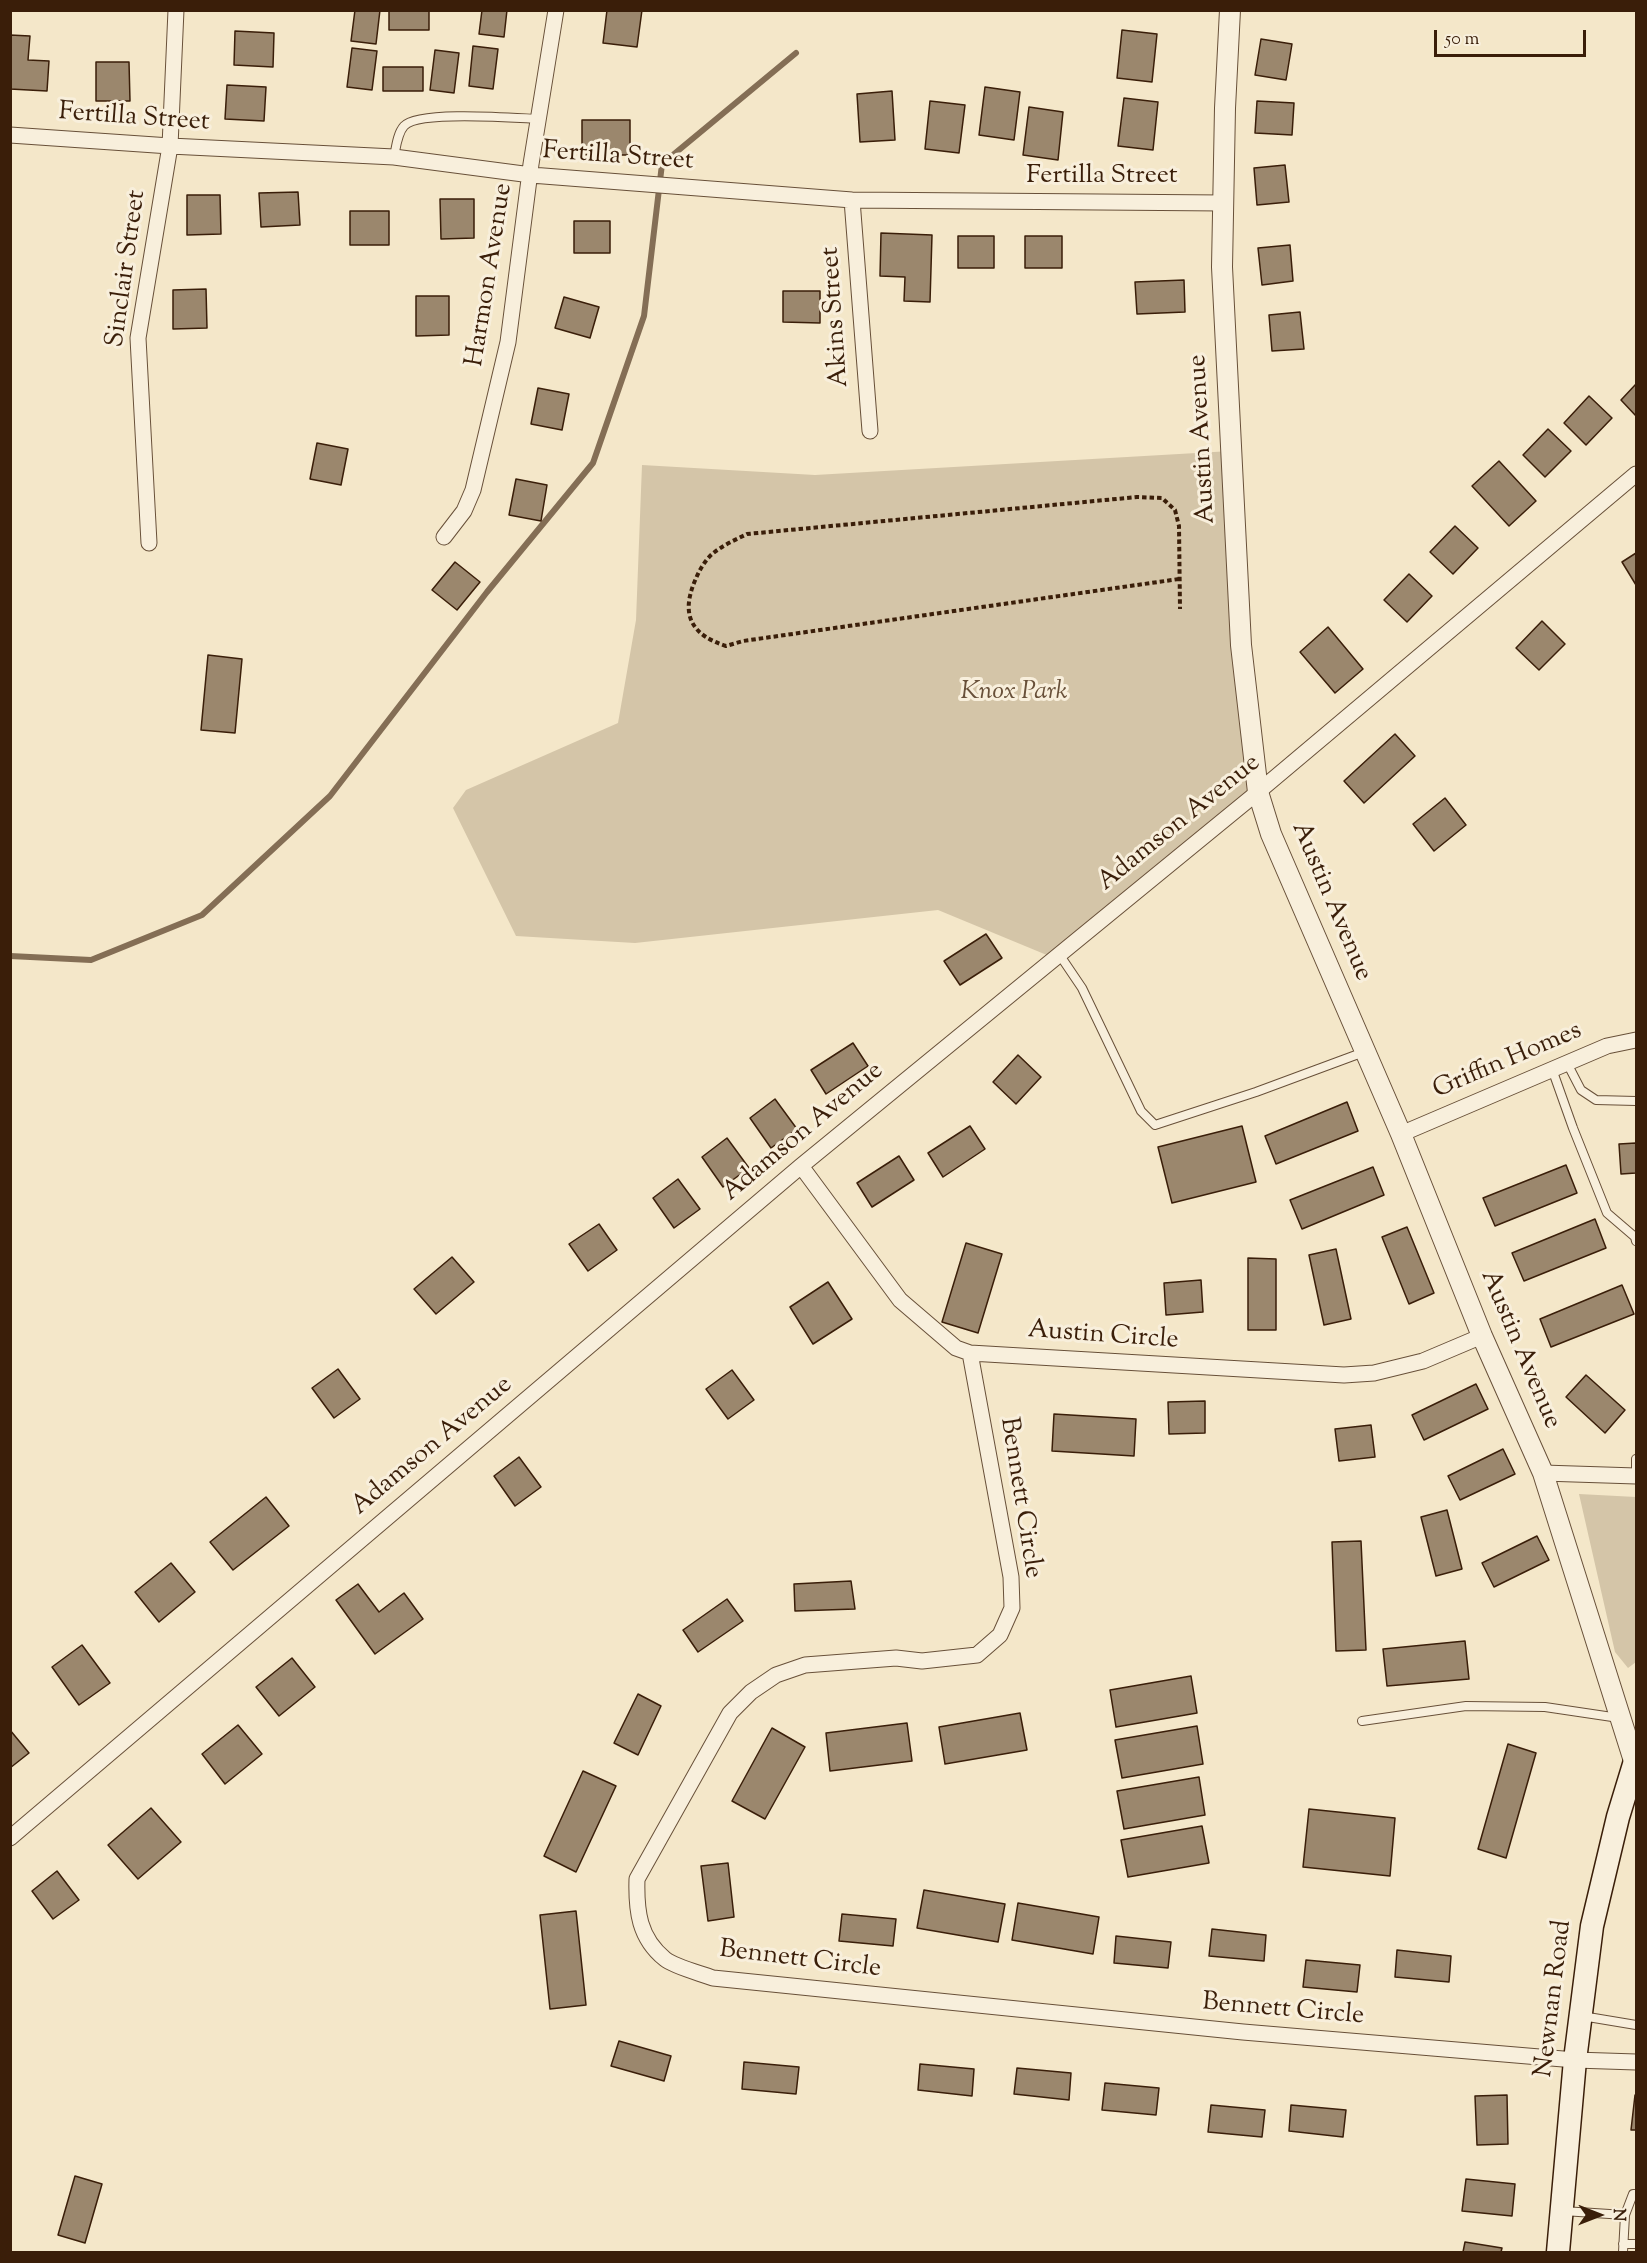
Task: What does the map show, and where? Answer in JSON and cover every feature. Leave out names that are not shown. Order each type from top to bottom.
[{"type":"main road","name":"Newnan Road","points":[[1558,2253],[1575,2060],[1592,1926],[1609,1850],[1636,1761]]},
{"type":"street","name":"Sinclair Street","points":[[149,543],[138,338],[170,146],[176,10]]},
{"type":"street","name":"Harmon Avenue","points":[[444,537],[464,511],[473,490],[508,342],[538,119],[556,10]]},
{"type":"street","name":"Austin Avenue","points":[[1230,10],[1225,108],[1222,267],[1241,645],[1258,792],[1271,834],[1401,1134],[1482,1336],[1544,1473],[1620,1718],[1636,1761]]},
{"type":"street","name":"Fertilla Street","points":[[10,135],[170,146],[394,157],[531,175],[852,200],[1223,203]]},
{"type":"street","name":"Akins Street","points":[[852,200],[870,431]]},
{"type":"street","name":"Adamson Avenue","points":[[10,1838],[801,1166],[1258,792],[1636,474]]},
{"type":"street","name":"Griffin Homes","points":[[1401,1134],[1607,1046],[1636,1040]]},
{"type":"street","name":"Austin Circle","points":[[801,1166],[900,1300],[956,1348],[970,1353],[1344,1375],[1374,1373],[1422,1361],[1482,1336]]},
{"type":"street","name":"Bennett Circle","points":[[970,1353],[1011,1577],[1012,1608],[999,1635],[977,1655],[922,1661],[896,1658],[805,1665],[776,1675],[751,1692],[730,1713],[637,1880],[636,1910],[646,1938],[666,1960],[713,1978],[1243,2032],[1575,2060],[1636,2062]]},
{"type":"street","points":[[1544,1473],[1636,1476]]},
{"type":"lane","points":[[394,157],[398,137],[404,126],[413,121],[462,116],[538,119]]},
{"type":"lane","points":[[1059,954],[1082,988],[1141,1111],[1155,1125],[1256,1092],[1365,1051]]},
{"type":"lane","points":[[1567,1063],[1581,1090],[1596,1100],[1636,1101]]},
{"type":"lane","points":[[1552,1070],[1607,1213],[1635,1237],[1636,1241]]},
{"type":"lane","points":[[1636,1459],[1636,1476]]},
{"type":"lane","points":[[1362,1721],[1466,1707],[1545,1707],[1620,1718]]},
{"type":"lane","points":[[1580,2016],[1636,2025]]},
{"type":"lane","points":[[1636,2194],[1632,2194],[1625,2215],[1623,2248],[1636,2244]]},
{"type":"lane","points":[[1562,2211],[1625,2215]]},
{"type":"path","points":[[1179,579],[956,609],[743,641],[726,646],[702,635],[693,626],[688,616],[688,599],[702,566],[712,555],[747,534],[1137,497],[1162,498],[1174,510],[1179,526],[1180,609]]},
{"type":"green space","name":"Knox Park","points":[[1231,451],[1258,792],[1054,958],[938,910],[635,943],[516,936],[453,808],[466,790],[618,723],[636,620],[642,465],[815,475]]},
{"type":"green space","points":[[1579,1494],[1636,1497],[1636,1662],[1628,1668],[1615,1652]]},
{"type":"building","points":[[355,10],[380,10],[376,44],[351,41]]},
{"type":"building","points":[[389,10],[429,10],[429,30],[389,30]]},
{"type":"building","points":[[482,10],[507,10],[504,37],[479,34]]},
{"type":"building","points":[[607,10],[642,10],[637,47],[603,43]]},
{"type":"building","points":[[1122,30],[1157,34],[1152,82],[1117,78]]},
{"type":"building","points":[[235,31],[274,33],[273,67],[234,65]]},
{"type":"building","points":[[10,35],[30,36],[28,60],[49,61],[47,91],[10,89]]},
{"type":"building","points":[[1261,39],[1292,44],[1286,80],[1255,75]]},
{"type":"building","points":[[473,46],[498,49],[493,89],[469,86]]},
{"type":"building","points":[[352,48],[377,51],[372,90],[347,87]]},
{"type":"building","points":[[435,50],[459,53],[454,93],[430,90]]},
{"type":"building","points":[[96,62],[129,62],[130,101],[96,101]]},
{"type":"building","points":[[383,67],[423,67],[423,91],[383,91]]},
{"type":"building","points":[[227,85],[266,87],[264,121],[225,119]]},
{"type":"building","points":[[985,87],[1020,92],[1014,140],[979,135]]},
{"type":"building","points":[[892,91],[895,140],[860,142],[857,94]]},
{"type":"building","points":[[1124,98],[1158,102],[1153,150],[1118,146]]},
{"type":"building","points":[[930,101],[965,105],[959,153],[925,149]]},
{"type":"building","points":[[1257,101],[1294,103],[1292,135],[1255,133]]},
{"type":"building","points":[[1029,107],[1063,112],[1058,160],[1023,155]]},
{"type":"building","points":[[582,120],[630,120],[630,155],[582,155]]},
{"type":"building","points":[[1285,165],[1289,202],[1257,205],[1254,168]]},
{"type":"building","points":[[298,192],[300,225],[261,227],[259,193]]},
{"type":"building","points":[[187,195],[220,195],[221,234],[187,235]]},
{"type":"building","points":[[440,199],[474,199],[474,238],[441,239]]},
{"type":"building","points":[[350,211],[389,211],[389,245],[350,245]]},
{"type":"building","points":[[574,221],[610,221],[610,253],[574,253]]},
{"type":"building","points":[[881,233],[932,235],[930,302],[904,301],[905,277],[880,276]]},
{"type":"building","points":[[958,236],[994,236],[994,268],[958,268]]},
{"type":"building","points":[[1025,236],[1062,236],[1062,268],[1025,268]]},
{"type":"building","points":[[1290,245],[1293,281],[1262,285],[1258,248]]},
{"type":"building","points":[[1184,280],[1185,312],[1137,314],[1135,282]]},
{"type":"building","points":[[206,289],[207,328],[173,329],[173,290]]},
{"type":"building","points":[[783,291],[820,291],[820,323],[783,322]]},
{"type":"building","points":[[416,296],[449,296],[449,335],[416,336]]},
{"type":"building","points":[[564,297],[599,307],[590,338],[555,328]]},
{"type":"building","points":[[1300,312],[1304,349],[1272,351],[1269,315]]},
{"type":"building","points":[[1636,384],[1636,416],[1621,400]]},
{"type":"building","points":[[538,388],[569,394],[562,430],[531,424]]},
{"type":"building","points":[[1589,396],[1612,418],[1586,445],[1564,423]]},
{"type":"building","points":[[1548,429],[1571,451],[1545,477],[1523,455]]},
{"type":"building","points":[[317,443],[348,449],[341,485],[310,479]]},
{"type":"building","points":[[1499,461],[1536,501],[1509,526],[1472,486]]},
{"type":"building","points":[[516,479],[547,485],[541,521],[509,515]]},
{"type":"building","points":[[1455,526],[1478,548],[1453,574],[1430,552]]},
{"type":"building","points":[[1636,553],[1636,585],[1622,562]]},
{"type":"building","points":[[455,562],[480,582],[457,610],[432,590]]},
{"type":"building","points":[[1409,574],[1432,596],[1407,622],[1384,600]]},
{"type":"building","points":[[1542,621],[1565,644],[1539,670],[1516,648]]},
{"type":"building","points":[[1328,627],[1363,669],[1335,693],[1300,652]]},
{"type":"building","points":[[208,655],[242,659],[235,733],[201,730]]},
{"type":"building","points":[[1395,734],[1415,756],[1364,803],[1344,781]]},
{"type":"building","points":[[1445,798],[1466,825],[1434,851],[1413,824]]},
{"type":"building","points":[[986,934],[1002,958],[960,985],[944,961]]},
{"type":"building","points":[[853,1043],[868,1066],[826,1094],[811,1070]]},
{"type":"building","points":[[1018,1055],[1041,1077],[1016,1104],[993,1082]]},
{"type":"building","points":[[775,1099],[797,1129],[771,1148],[750,1118]]},
{"type":"building","points":[[1347,1102],[1358,1131],[1276,1164],[1265,1136]]},
{"type":"building","points":[[970,1126],[985,1149],[943,1177],[928,1153]]},
{"type":"building","points":[[1242,1126],[1256,1182],[1172,1203],[1158,1147]]},
{"type":"building","points":[[727,1138],[749,1168],[723,1187],[702,1157]]},
{"type":"building","points":[[1636,1143],[1636,1173],[1621,1174],[1619,1144]]},
{"type":"building","points":[[899,1156],[914,1180],[872,1207],[857,1183]]},
{"type":"building","points":[[1566,1165],[1577,1193],[1495,1226],[1483,1198]]},
{"type":"building","points":[[1373,1167],[1384,1195],[1302,1229],[1290,1200]]},
{"type":"building","points":[[678,1179],[700,1209],[674,1228],[653,1198]]},
{"type":"building","points":[[1595,1219],[1606,1248],[1524,1281],[1512,1253]]},
{"type":"building","points":[[599,1224],[617,1250],[588,1271],[569,1244]]},
{"type":"building","points":[[1407,1227],[1434,1293],[1409,1304],[1382,1237]]},
{"type":"building","points":[[966,1243],[1002,1254],[978,1333],[942,1322]]},
{"type":"building","points":[[1336,1249],[1351,1319],[1324,1325],[1309,1255]]},
{"type":"building","points":[[452,1257],[474,1282],[436,1314],[414,1289]]},
{"type":"building","points":[[1248,1258],[1276,1259],[1276,1330],[1248,1330]]},
{"type":"building","points":[[1201,1280],[1203,1312],[1166,1315],[1164,1283]]},
{"type":"building","points":[[828,1282],[852,1319],[813,1344],[790,1307]]},
{"type":"building","points":[[1622,1285],[1634,1314],[1551,1347],[1540,1319]]},
{"type":"building","points":[[338,1369],[360,1399],[334,1418],[312,1388]]},
{"type":"building","points":[[732,1370],[754,1400],[728,1419],[706,1389]]},
{"type":"building","points":[[1586,1375],[1625,1410],[1605,1433],[1566,1397]]},
{"type":"building","points":[[1476,1384],[1488,1409],[1424,1440],[1412,1415]]},
{"type":"building","points":[[1205,1401],[1205,1433],[1169,1434],[1168,1402]]},
{"type":"building","points":[[1054,1414],[1136,1419],[1134,1456],[1052,1451]]},
{"type":"building","points":[[1371,1425],[1375,1457],[1339,1461],[1335,1429]]},
{"type":"building","points":[[1503,1449],[1515,1474],[1460,1500],[1448,1476]]},
{"type":"building","points":[[519,1457],[541,1487],[515,1506],[494,1476]]},
{"type":"building","points":[[266,1497],[289,1526],[233,1570],[210,1542]]},
{"type":"building","points":[[1447,1510],[1462,1569],[1436,1576],[1421,1517]]},
{"type":"building","points":[[1537,1536],[1549,1560],[1494,1587],[1482,1563]]},
{"type":"building","points":[[1361,1541],[1366,1650],[1336,1651],[1332,1542]]},
{"type":"building","points":[[171,1563],[195,1592],[159,1622],[135,1592]]},
{"type":"building","points":[[851,1581],[855,1609],[795,1611],[794,1584]]},
{"type":"building","points":[[358,1584],[379,1612],[404,1593],[423,1619],[375,1654],[336,1600]]},
{"type":"building","points":[[727,1599],[743,1621],[698,1652],[683,1630]]},
{"type":"building","points":[[1465,1641],[1469,1679],[1387,1686],[1383,1649]]},
{"type":"building","points":[[82,1645],[110,1683],[79,1705],[52,1667]]},
{"type":"building","points":[[292,1658],[315,1687],[279,1716],[256,1687]]},
{"type":"building","points":[[1191,1676],[1197,1713],[1116,1727],[1110,1690]]},
{"type":"building","points":[[638,1694],[661,1706],[638,1755],[614,1743]]},
{"type":"building","points":[[1020,1713],[1027,1750],[945,1764],[939,1727]]},
{"type":"building","points":[[907,1723],[912,1761],[830,1771],[826,1733]]},
{"type":"building","points":[[238,1725],[262,1754],[225,1784],[202,1754]]},
{"type":"building","points":[[1197,1726],[1203,1764],[1122,1778],[1115,1740]]},
{"type":"building","points":[[772,1728],[805,1747],[765,1819],[732,1801]]},
{"type":"building","points":[[10,1730],[29,1753],[10,1768]]},
{"type":"building","points":[[1508,1744],[1536,1753],[1506,1858],[1478,1849]]},
{"type":"building","points":[[583,1771],[616,1786],[576,1872],[544,1856]]},
{"type":"building","points":[[1199,1777],[1205,1815],[1124,1829],[1117,1791]]},
{"type":"building","points":[[151,1808],[181,1842],[138,1879],[108,1845]]},
{"type":"building","points":[[1309,1809],[1395,1818],[1390,1876],[1303,1867]]},
{"type":"building","points":[[1202,1826],[1209,1863],[1128,1877],[1121,1840]]},
{"type":"building","points":[[728,1863],[734,1917],[708,1921],[701,1866]]},
{"type":"building","points":[[57,1871],[79,1900],[53,1919],[32,1891]]},
{"type":"building","points":[[924,1890],[1005,1904],[998,1942],[917,1928]]},
{"type":"building","points":[[1018,1903],[1099,1917],[1093,1954],[1012,1940]]},
{"type":"building","points":[[576,1911],[586,2005],[550,2009],[540,1915]]},
{"type":"building","points":[[842,1914],[896,1919],[893,1946],[839,1941]]},
{"type":"building","points":[[1212,1929],[1266,1935],[1264,1961],[1209,1956]]},
{"type":"building","points":[[1116,1936],[1171,1942],[1168,1968],[1114,1963]]},
{"type":"building","points":[[1397,1950],[1451,1956],[1449,1982],[1395,1977]]},
{"type":"building","points":[[1306,1960],[1360,1965],[1357,1992],[1303,1987]]},
{"type":"building","points":[[619,2041],[671,2056],[664,2081],[611,2066]]},
{"type":"building","points":[[744,2062],[799,2067],[796,2094],[742,2089]]},
{"type":"building","points":[[920,2064],[974,2069],[972,2096],[918,2090]]},
{"type":"building","points":[[1017,2068],[1071,2073],[1069,2100],[1014,2094]]},
{"type":"building","points":[[1105,2083],[1159,2088],[1156,2115],[1102,2110]]},
{"type":"building","points":[[1507,2095],[1508,2144],[1477,2145],[1475,2096]]},
{"type":"building","points":[[1635,2095],[1636,2130],[1631,2130]]},
{"type":"building","points":[[1211,2105],[1265,2110],[1262,2137],[1208,2132]]},
{"type":"building","points":[[1291,2105],[1346,2110],[1343,2137],[1289,2131]]},
{"type":"building","points":[[75,2176],[102,2184],[85,2243],[58,2235]]},
{"type":"building","points":[[1466,2179],[1515,2184],[1512,2216],[1462,2211]]},
{"type":"building","points":[[1465,2242],[1502,2248],[1501,2252],[1463,2252]]},
{"type":"waterway","points":[[10,956],[91,960],[202,915],[330,796],[487,592],[593,463],[644,316],[662,164],[796,53]]}]
